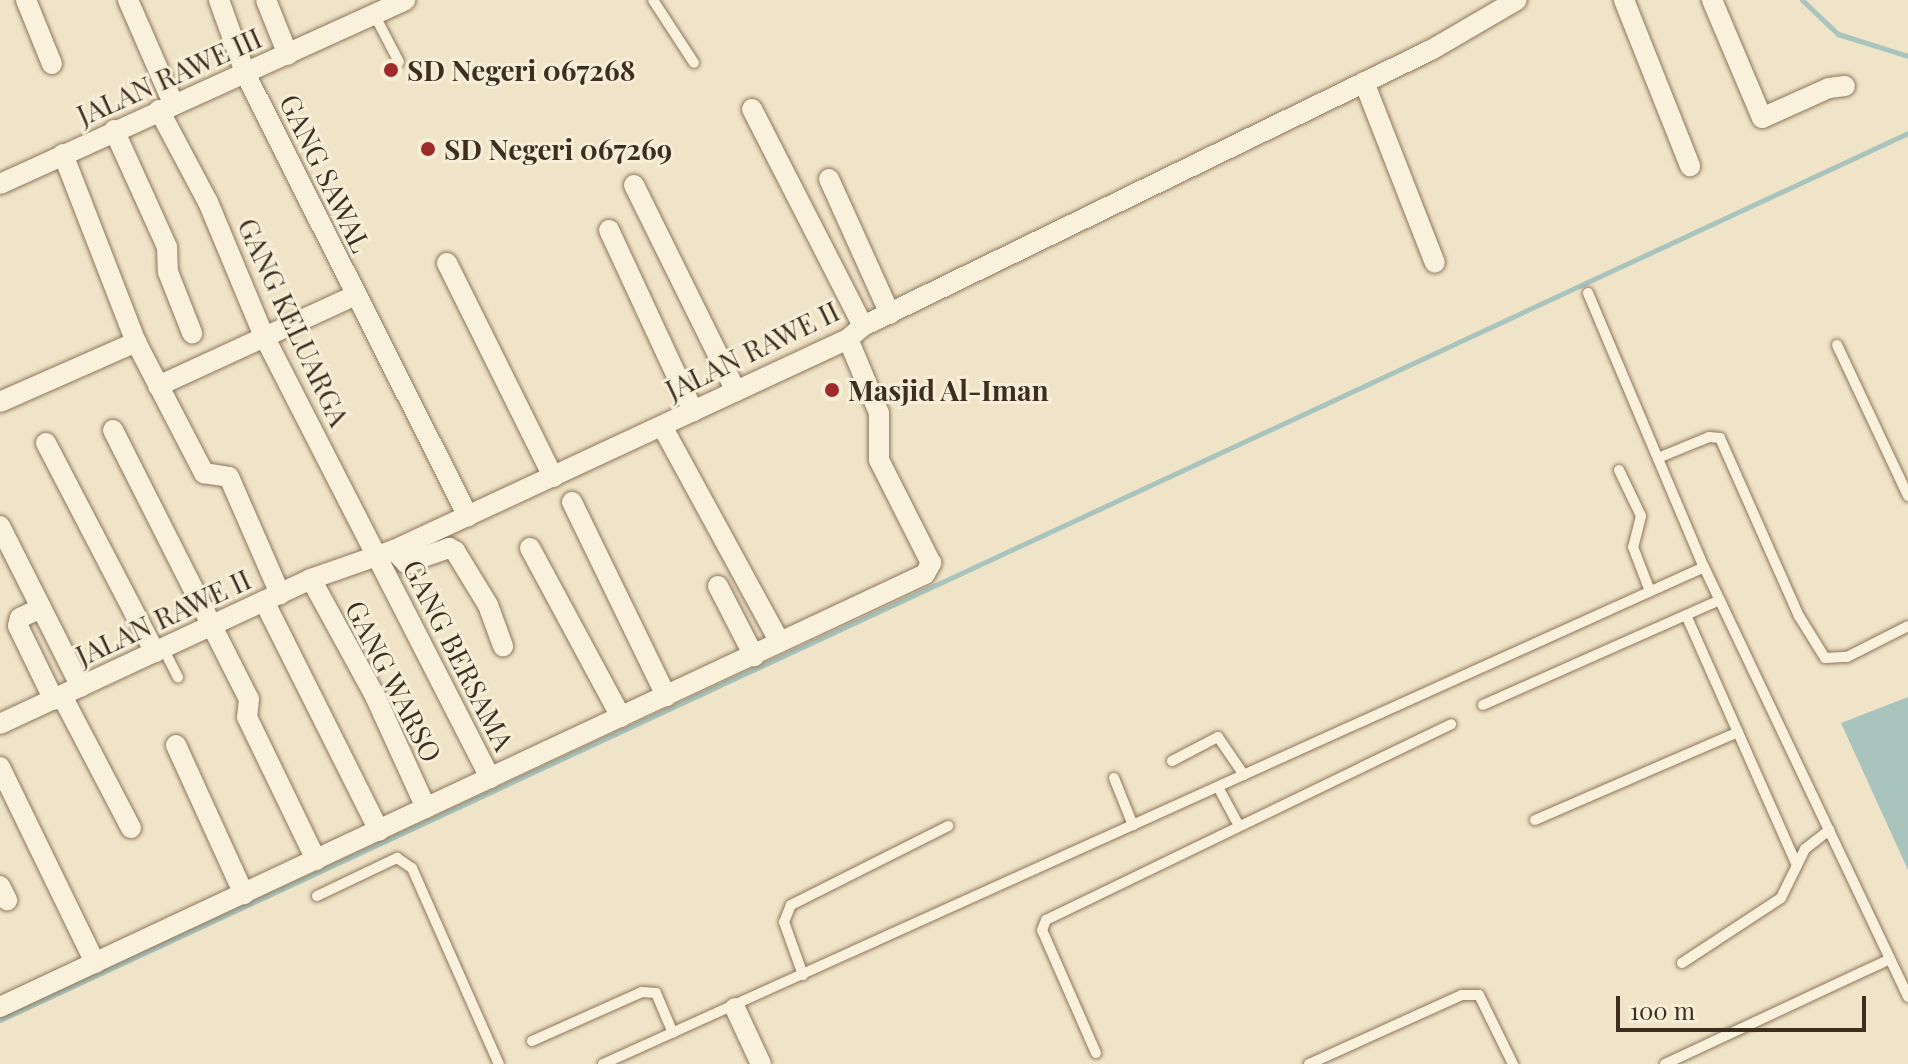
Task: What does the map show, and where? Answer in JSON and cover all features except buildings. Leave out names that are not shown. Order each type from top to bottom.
[{"type":"street","points":[[26,0],[52,64]]},
{"type":"street","name":"GANG KELUARGA","points":[[128,0],[166,106],[264,336],[386,554]]},
{"type":"street","name":"GANG SAWAL","points":[[219,0],[246,75],[354,296],[468,516]]},
{"type":"street","points":[[266,0],[288,55]]},
{"type":"street","name":"JALAN RAWE II","points":[[0,724],[311,579],[386,554],[736,391],[1364,82],[1517,0]]},
{"type":"street","points":[[1624,0],[1690,166]]},
{"type":"street","points":[[1712,0],[1762,118],[1829,88],[1845,86]]},
{"type":"street","name":"JALAN RAWE III","points":[[0,184],[166,106],[246,75],[387,6]]},
{"type":"street","points":[[1364,82],[1435,263]]},
{"type":"street","points":[[0,1007],[754,656],[930,569],[931,563],[879,460],[879,413],[856,333],[752,109]]},
{"type":"street","points":[[114,130],[167,247],[170,280],[192,333]]},
{"type":"street","points":[[63,154],[136,342],[158,386],[204,473],[229,477],[272,598],[379,831]]},
{"type":"street","points":[[829,179],[890,314]]},
{"type":"street","points":[[634,185],[736,391]]},
{"type":"street","points":[[609,230],[693,411]]},
{"type":"street","points":[[447,263],[553,477]]},
{"type":"street","points":[[158,386],[354,296]]},
{"type":"street","points":[[0,402],[136,342]]},
{"type":"street","points":[[662,426],[780,642]]},
{"type":"street","points":[[113,430],[249,699],[247,717],[316,860]]},
{"type":"street","points":[[46,443],[159,650]]},
{"type":"street","points":[[572,502],[666,696]]},
{"type":"street","points":[[0,526],[41,608],[65,694]]},
{"type":"street","points":[[386,554],[406,563],[449,548],[455,551],[488,605],[503,646]]},
{"type":"street","points":[[530,548],[621,717]]},
{"type":"street","name":"GANG BERSAMA","points":[[386,554],[490,778]]},
{"type":"street","name":"GANG WARSO","points":[[311,579],[375,696],[426,808]]},
{"type":"street","points":[[718,586],[754,656]]},
{"type":"street","points":[[41,608],[20,618],[18,626],[65,694],[131,828]]},
{"type":"street","points":[[176,745],[244,894]]},
{"type":"street","points":[[0,767],[95,963]]},
{"type":"street","points":[[735,1008],[761,1064]]},
{"type":"lane","points":[[653,0],[694,63]]},
{"type":"lane","points":[[387,6],[399,62]]},
{"type":"lane","points":[[1588,293],[1704,567],[1908,997]]},
{"type":"lane","points":[[1837,345],[1908,496]]},
{"type":"lane","points":[[1658,458],[1709,437],[1720,438],[1799,616],[1825,658],[1847,657],[1908,626]]},
{"type":"lane","points":[[1619,470],[1641,516],[1633,547],[1650,591]]},
{"type":"lane","points":[[603,1064],[735,1008],[1704,567]]},
{"type":"lane","points":[[1483,705],[1720,600]]},
{"type":"lane","points":[[1686,615],[1797,866]]},
{"type":"lane","points":[[159,650],[178,677]]},
{"type":"lane","points":[[1096,1053],[1042,930],[1046,920],[1451,724]]},
{"type":"lane","points":[[1535,820],[1738,732]]},
{"type":"lane","points":[[1172,761],[1218,737],[1244,775]]},
{"type":"lane","points":[[1114,778],[1133,825]]},
{"type":"lane","points":[[1218,787],[1239,826]]},
{"type":"lane","points":[[803,975],[784,922],[791,905],[948,826]]},
{"type":"lane","points":[[1682,963],[1781,898],[1805,849],[1829,830]]},
{"type":"lane","points":[[317,896],[397,858],[412,868],[494,1062]]},
{"type":"lane","points":[[1665,1064],[1890,959]]},
{"type":"lane","points":[[532,1041],[642,992],[656,993],[673,1033]]},
{"type":"lane","points":[[1309,1064],[1462,995],[1479,995],[1513,1064]]},
{"type":"water","points":[[1908,697],[1908,870],[1841,723]]},
{"type":"waterway","points":[[1802,0],[1838,34],[1908,56]]},
{"type":"waterway","points":[[0,1020],[1908,133]]},
{"type":"place","name":"SD Negeri 067268","points":[[391,70]]},
{"type":"place","name":"SD Negeri 067269","points":[[428,149]]},
{"type":"place","name":"Masjid Al-Iman","points":[[832,390]]}]
